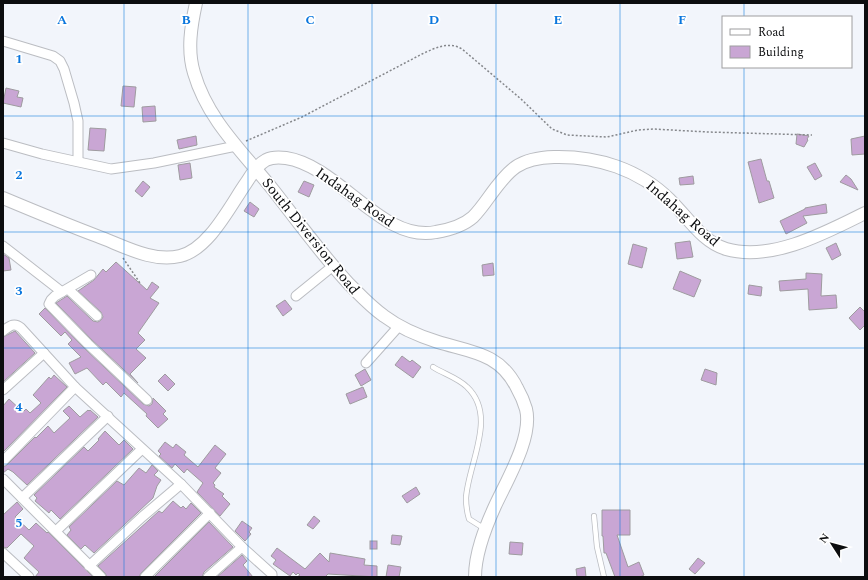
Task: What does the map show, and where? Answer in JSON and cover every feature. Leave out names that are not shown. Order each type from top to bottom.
[{"type":"main road","name":"South Diversion Road","points":[[196,3],[192,20],[190,47],[193,72],[208,108],[222,130],[256,168],[333,266],[370,306],[398,326],[437,342],[476,352],[497,362],[505,369],[522,397],[527,420],[522,447],[485,529],[478,551],[475,577]]},
{"type":"main road","name":"Indahag Road","points":[[3,198],[109,241],[141,253],[156,256],[179,256],[190,252],[201,245],[209,236],[256,168],[264,161],[278,157],[308,165],[332,180],[396,226],[409,232],[423,234],[448,229],[472,217],[507,174],[518,165],[531,159],[551,157],[570,157],[595,160],[623,168],[640,177],[669,199],[711,242],[723,248],[740,252],[761,252],[795,245],[827,233],[865,213]]},
{"type":"street","points":[[3,41],[53,56],[60,61],[68,82],[78,121],[78,162]]},
{"type":"street","points":[[3,143],[103,168],[120,168],[154,163],[236,146]]},
{"type":"street","points":[[3,246],[97,316]]},
{"type":"street","points":[[296,296],[333,266]]},
{"type":"street","points":[[91,275],[52,298],[50,305],[88,344],[147,400]]},
{"type":"street","points":[[3,331],[13,324],[16,324],[21,328],[75,387],[180,484],[242,547],[272,574],[272,577]]},
{"type":"street","points":[[366,363],[398,326]]},
{"type":"street","points":[[3,390],[44,353]]},
{"type":"street","points":[[3,461],[75,387]]},
{"type":"street","points":[[22,498],[108,416]]},
{"type":"street","points":[[56,531],[142,449]]},
{"type":"street","points":[[3,479],[100,577]]},
{"type":"street","points":[[89,566],[180,484]]},
{"type":"street","points":[[145,577],[210,513]]},
{"type":"street","points":[[208,577],[242,547]]},
{"type":"street","points":[[3,553],[29,577]]},
{"type":"lane","points":[[433,367],[458,380],[468,388],[476,398],[480,409],[482,420],[466,498],[466,510],[469,519],[485,529]]},
{"type":"lane","points":[[594,516],[604,577]]},
{"type":"path","points":[[236,146],[302,117],[422,54],[448,45],[454,45],[462,49],[521,99],[552,129],[567,135],[607,137],[638,130],[653,129],[708,132],[812,134]]},
{"type":"path","points":[[109,241],[132,270],[140,283]]},
{"type":"building","points":[[123,86],[136,87],[134,107],[121,106]]},
{"type":"building","points":[[6,88],[19,91],[17,97],[23,98],[21,107],[3,103]]},
{"type":"building","points":[[155,106],[156,121],[143,122],[142,107]]},
{"type":"building","points":[[90,128],[106,129],[104,151],[88,150]]},
{"type":"building","points":[[797,134],[809,136],[804,147],[796,144]]},
{"type":"building","points":[[196,136],[197,145],[179,149],[177,140]]},
{"type":"building","points":[[865,136],[865,154],[852,155],[851,139]]},
{"type":"building","points":[[761,159],[767,181],[769,181],[774,198],[759,203],[748,162]]},
{"type":"building","points":[[190,163],[192,178],[180,180],[178,165]]},
{"type":"building","points":[[815,163],[822,176],[815,180],[807,167]]},
{"type":"building","points":[[846,175],[851,179],[858,190],[840,182]]},
{"type":"building","points":[[693,176],[694,184],[680,185],[679,178]]},
{"type":"building","points":[[143,181],[150,187],[142,197],[135,191]]},
{"type":"building","points":[[304,181],[314,185],[309,197],[298,192]]},
{"type":"building","points":[[250,202],[259,209],[254,217],[244,211]]},
{"type":"building","points":[[826,204],[827,213],[803,216],[807,223],[786,234],[780,221],[805,208]]},
{"type":"building","points":[[690,241],[693,257],[677,259],[675,243]]},
{"type":"building","points":[[836,243],[841,255],[832,260],[826,248]]},
{"type":"building","points":[[633,244],[647,248],[642,268],[628,264]]},
{"type":"building","points":[[3,254],[9,258],[11,270],[3,271]]},
{"type":"building","points":[[116,262],[147,290],[152,282],[159,287],[150,298],[159,303],[138,333],[145,340],[136,349],[146,358],[130,374],[138,383],[92,340],[56,303],[67,296],[93,321],[98,322],[101,320],[103,317],[101,312],[78,291],[94,280],[103,269],[106,272]]},
{"type":"building","points":[[493,263],[494,275],[483,276],[482,265]]},
{"type":"building","points":[[680,271],[701,280],[694,297],[673,289]]},
{"type":"building","points":[[806,273],[822,274],[821,296],[836,295],[837,308],[809,310],[808,289],[780,291],[779,281],[806,279]]},
{"type":"building","points":[[749,285],[762,287],[761,296],[748,294]]},
{"type":"building","points":[[285,300],[292,309],[283,316],[276,306]]},
{"type":"building","points":[[860,307],[865,312],[865,325],[860,330],[849,318]]},
{"type":"building","points":[[45,308],[84,348],[143,404],[149,406],[152,404],[153,398],[166,411],[163,414],[168,419],[158,428],[146,416],[147,414],[124,393],[121,397],[106,382],[103,385],[87,368],[75,374],[69,363],[81,357],[68,344],[72,340],[65,332],[61,336],[39,314]]},
{"type":"building","points":[[15,331],[35,353],[3,382],[3,337]]},
{"type":"building","points":[[402,356],[410,362],[412,360],[421,367],[413,378],[395,365]]},
{"type":"building","points":[[365,369],[371,380],[361,386],[355,375]]},
{"type":"building","points":[[705,369],[717,373],[716,385],[701,380]]},
{"type":"building","points":[[165,374],[175,384],[168,391],[158,381]]},
{"type":"building","points":[[54,375],[67,387],[3,452],[3,406],[9,399],[23,412],[26,409],[30,413],[41,403],[33,395],[49,377],[51,379]]},
{"type":"building","points":[[363,387],[367,397],[350,404],[346,394]]},
{"type":"building","points":[[69,406],[80,417],[90,410],[98,417],[27,485],[8,469],[3,473],[3,467],[7,465],[48,426],[54,433],[70,418],[63,411]]},
{"type":"building","points":[[105,431],[119,445],[124,440],[133,449],[60,519],[51,510],[49,513],[35,501],[37,498],[34,495],[84,447],[88,451],[99,440],[98,439]]},
{"type":"building","points":[[165,442],[173,448],[176,444],[186,452],[184,455],[198,467],[215,445],[226,454],[215,468],[221,473],[213,483],[215,485],[214,487],[224,494],[222,496],[230,504],[220,516],[197,492],[203,483],[187,469],[184,473],[175,464],[172,468],[159,456],[161,454],[158,451]]},
{"type":"building","points":[[152,465],[158,471],[154,475],[161,480],[157,486],[153,498],[94,553],[85,545],[81,549],[67,535],[71,530],[69,527],[117,481],[124,485],[139,468],[146,473]]},
{"type":"building","points":[[416,487],[420,494],[407,503],[402,496]]},
{"type":"building","points":[[173,501],[181,508],[183,506],[186,509],[191,503],[201,513],[141,573],[139,577],[107,577],[98,566],[159,511],[162,513]]},
{"type":"building","points":[[17,502],[23,509],[15,517],[29,530],[36,523],[47,533],[48,532],[93,577],[35,577],[39,572],[24,558],[34,546],[21,534],[7,548],[3,547],[3,515]]},
{"type":"building","points":[[602,510],[630,510],[630,535],[617,535],[628,567],[639,562],[644,575],[640,577],[615,577],[606,553],[604,553],[602,536]]},
{"type":"building","points":[[314,516],[320,521],[313,529],[307,525]]},
{"type":"building","points":[[242,521],[252,528],[249,532],[251,534],[245,541],[235,531]]},
{"type":"building","points":[[209,522],[233,547],[204,572],[202,577],[154,577]]},
{"type":"building","points":[[392,535],[402,536],[400,545],[391,544]]},
{"type":"building","points":[[370,541],[377,541],[377,549],[370,549]]},
{"type":"building","points":[[510,542],[523,543],[522,555],[509,554]]},
{"type":"building","points":[[277,548],[305,569],[320,553],[329,562],[330,553],[365,559],[364,565],[377,566],[377,577],[328,574],[325,577],[297,577],[300,575],[298,573],[296,575],[293,572],[290,576],[273,564],[276,560],[271,556]]},
{"type":"building","points":[[242,555],[247,561],[243,565],[253,577],[217,577]]},
{"type":"building","points":[[698,558],[705,563],[695,574],[689,569]]},
{"type":"building","points":[[388,565],[401,567],[399,577],[386,577]]},
{"type":"building","points":[[585,567],[586,577],[577,577],[576,569]]}]
